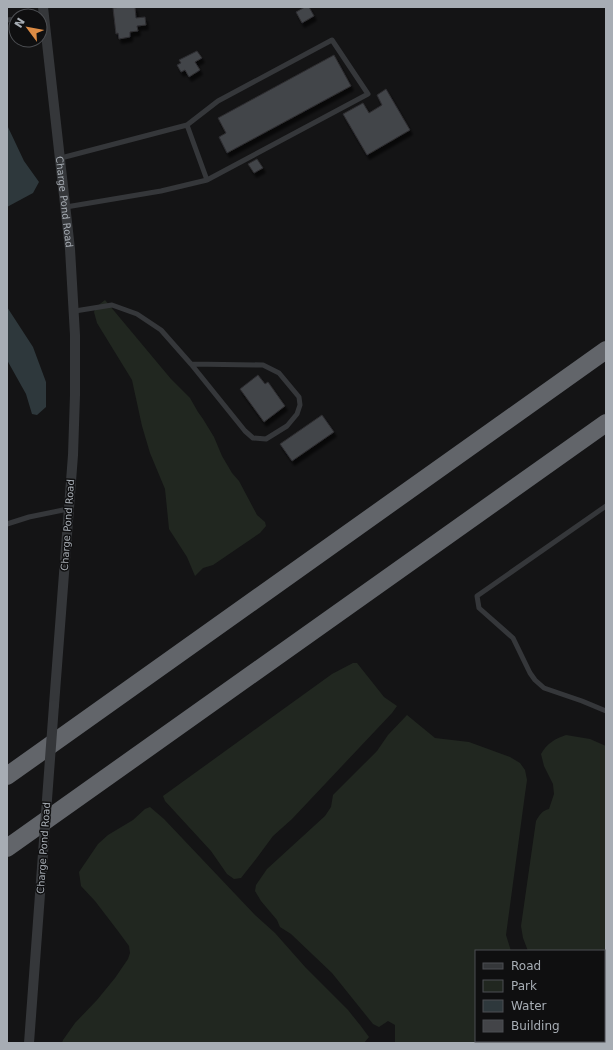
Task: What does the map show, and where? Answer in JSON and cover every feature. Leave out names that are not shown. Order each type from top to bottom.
[{"type":"highway","points":[[7,776],[606,350]]},
{"type":"highway","points":[[7,848],[606,423]]},
{"type":"street","name":"Charge Pond Road","points":[[29,1043],[74,431],[76,356],[75,311],[66,207],[46,48]]},
{"type":"lane","points":[[61,158],[187,125],[218,102],[332,40],[368,94],[207,180],[161,191],[66,207]]},
{"type":"lane","points":[[187,125],[207,180]]},
{"type":"lane","points":[[75,311],[112,305],[137,314],[161,330],[191,364],[245,432],[253,438],[266,439],[287,426],[298,414],[300,405],[299,397],[279,373],[263,365],[191,364]]},
{"type":"lane","points":[[606,506],[476,596],[479,608],[513,638],[530,673],[544,688],[606,711]]},
{"type":"lane","points":[[7,524],[28,517],[68,509]]},
{"type":"green space","points":[[105,300],[171,379],[190,398],[214,437],[222,456],[232,473],[239,481],[257,515],[265,522],[266,526],[260,533],[213,565],[203,568],[195,576],[187,557],[169,529],[165,489],[150,453],[142,426],[132,380],[97,323],[94,312],[96,307]]},
{"type":"green space","points":[[353,663],[357,663],[384,697],[397,706],[292,819],[273,836],[241,878],[234,879],[227,874],[211,851],[165,801],[163,796],[332,674]]},
{"type":"green space","points":[[407,715],[435,738],[469,742],[510,757],[520,763],[525,770],[527,780],[506,935],[511,950],[475,950],[475,1042],[499,1043],[395,1043],[395,1025],[388,1021],[379,1027],[373,1024],[332,973],[291,934],[280,927],[277,920],[261,901],[255,891],[256,885],[267,869],[325,816],[331,807],[333,795],[377,751],[388,735]]},
{"type":"green space","points":[[566,735],[590,739],[606,746],[606,1043],[564,1042],[605,1042],[605,950],[528,950],[523,938],[521,926],[536,821],[541,813],[549,809],[554,794],[553,784],[544,766],[541,754],[546,747],[558,738]]},
{"type":"green space","points":[[150,807],[164,819],[348,1010],[369,1037],[364,1043],[62,1043],[75,1023],[115,978],[128,959],[130,953],[129,946],[95,901],[81,886],[79,872],[98,844],[108,835],[133,820],[145,809]]},
{"type":"water","points":[[7,125],[24,161],[39,182],[33,193],[7,207]]},
{"type":"water","points":[[7,307],[33,347],[46,382],[46,407],[37,415],[32,414],[26,394],[7,360]]},
{"type":"building","points":[[135,7],[136,18],[145,17],[146,25],[137,26],[138,31],[130,32],[130,37],[119,39],[118,33],[116,34],[113,8]]},
{"type":"building","points":[[305,7],[309,7],[314,16],[302,23],[296,12]]},
{"type":"building","points":[[197,51],[202,58],[195,62],[200,70],[189,77],[185,70],[181,72],[177,65],[181,63],[179,60]]},
{"type":"building","points":[[334,55],[351,86],[227,153],[219,137],[226,133],[218,118]]},
{"type":"building","points":[[386,89],[410,130],[367,155],[343,114],[363,103],[369,113],[382,105],[377,95]]},
{"type":"building","points":[[257,159],[263,168],[254,173],[248,164]]},
{"type":"building","points":[[258,375],[265,384],[268,382],[285,406],[264,422],[240,389]]},
{"type":"building","points":[[322,415],[334,432],[292,461],[280,444]]}]
